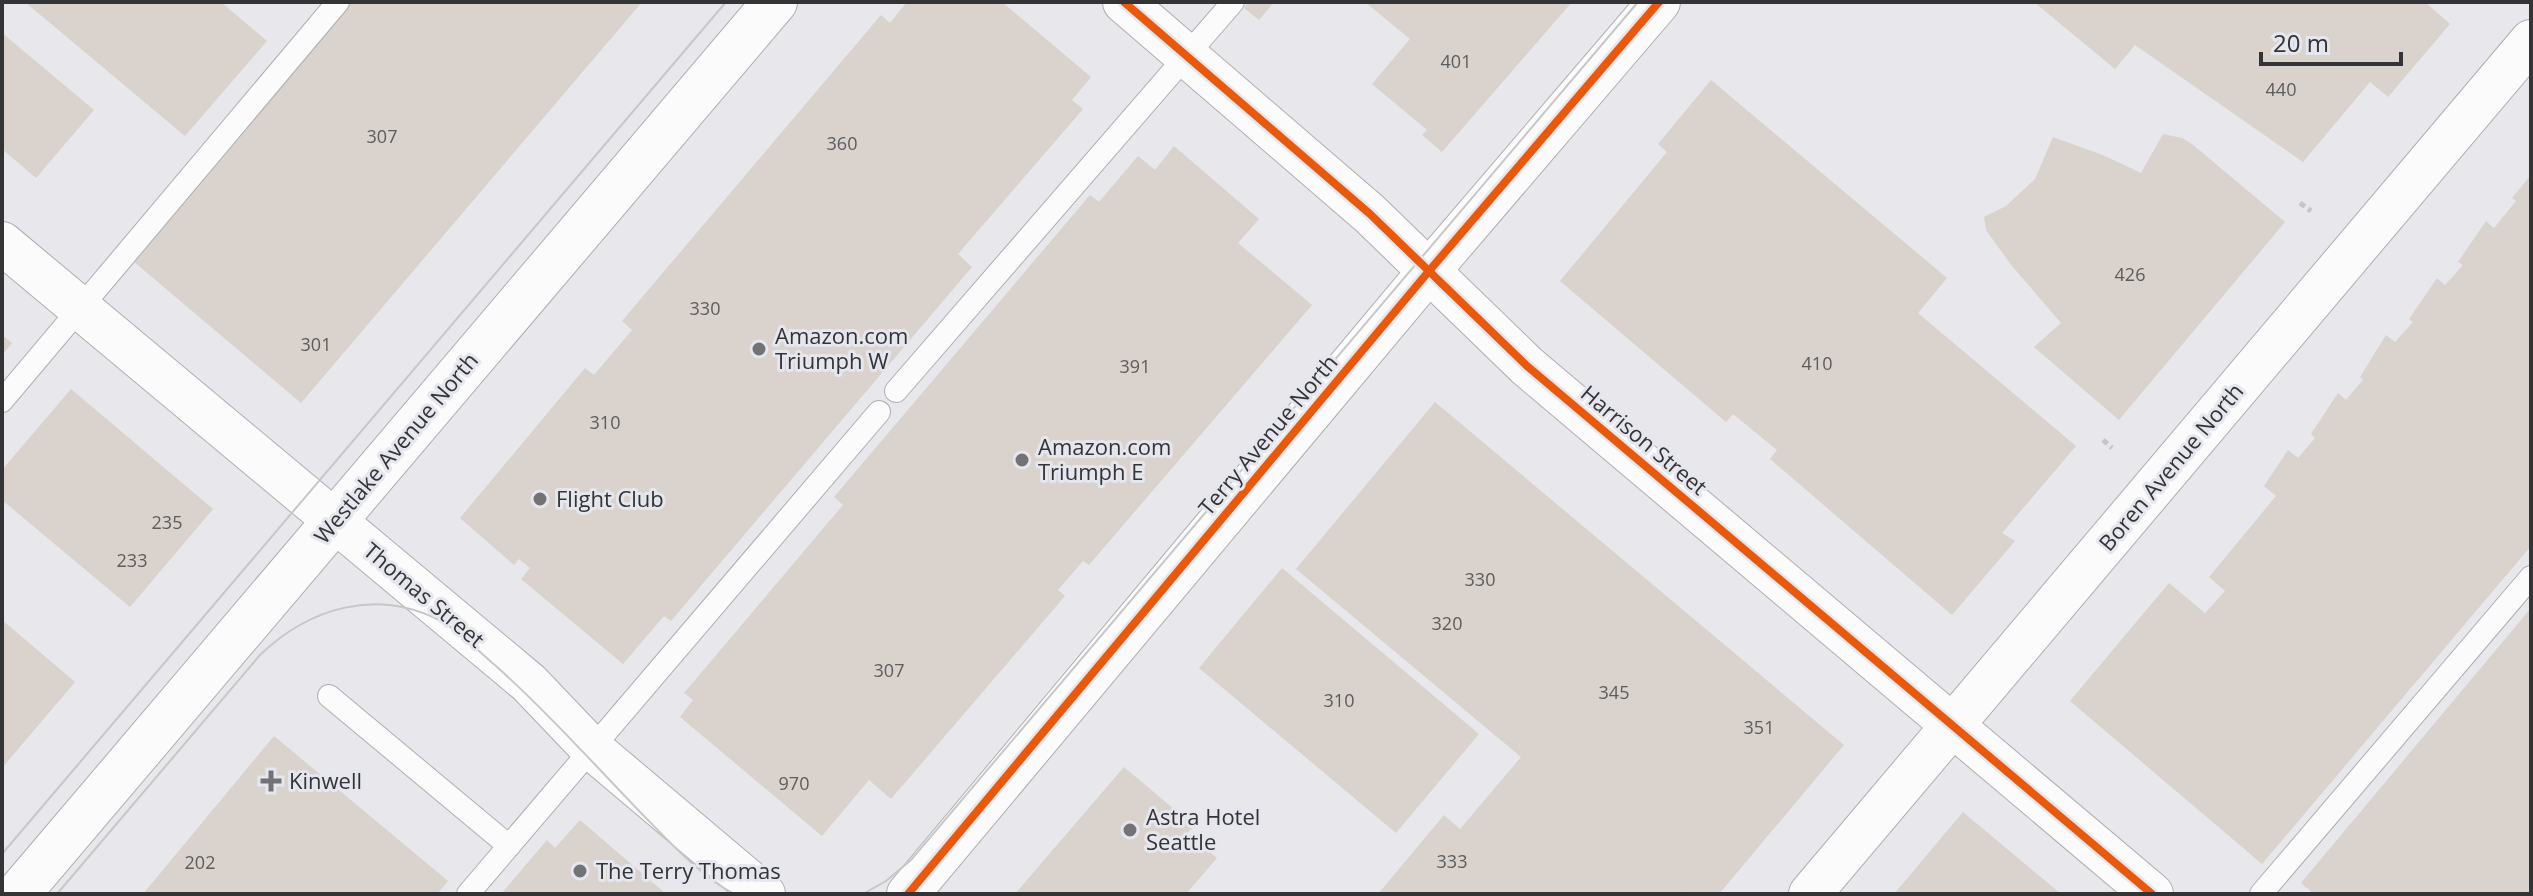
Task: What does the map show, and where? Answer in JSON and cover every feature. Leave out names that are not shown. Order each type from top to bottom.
[{"type":"main road","name":"Westlake Avenue North","points":[[18,894],[775,2]]},
{"type":"street","name":"Harrison Street","points":[[1124,2],[1370,214],[1527,366],[2152,894]]},
{"type":"street","name":"Terry Avenue North","points":[[908,894],[1429,271],[1659,2]]},
{"type":"street","name":"Boren Avenue North","points":[[1810,894],[2531,41]]},
{"type":"street","name":"Thomas Street","points":[[2,243],[529,683],[591,748],[764,894]]},
{"type":"lane","points":[[2,401],[338,2]]},
{"type":"lane","points":[[896,391],[1233,2]]},
{"type":"lane","points":[[468,894],[879,412]]},
{"type":"lane","points":[[2261,894],[2531,577]]},
{"type":"lane","points":[[329,696],[509,846]]},
{"type":"path","points":[[2300,203],[2311,211]]},
{"type":"path","points":[[2103,440],[2112,448]]},
{"type":"building","points":[[25,2],[221,2],[267,41],[185,136]]},
{"type":"building","points":[[348,2],[642,2],[301,403],[133,261]]},
{"type":"building","name":"Amazon.com Triumph W","points":[[907,2],[1002,2],[1091,77],[1072,100],[1083,109],[958,254],[972,267],[671,621],[664,616],[623,664],[521,579],[530,568],[519,559],[514,565],[460,518],[585,368],[594,375],[632,330],[622,321],[881,15],[890,23]]},
{"type":"building","points":[[1248,2],[1274,2],[1259,20],[1244,8]]},
{"type":"building","points":[[1365,2],[1572,2],[1442,152],[1422,135],[1427,130],[1372,84],[1410,39]]},
{"type":"building","points":[[2034,2],[2425,2],[2450,24],[2388,97],[2370,82],[2303,162],[2135,45],[2115,69]]},
{"type":"building","points":[[2,33],[94,110],[36,178],[2,149]]},
{"type":"building","points":[[1711,80],[1947,278],[1918,313],[2076,446],[2002,533],[2015,541],[1952,615],[1770,459],[1777,450],[1733,414],[1726,422],[1560,281],[1667,152],[1658,144]]},
{"type":"building","points":[[2163,134],[2182,138],[2192,144],[2285,222],[2119,420],[2034,347],[2061,323],[2012,266],[1986,230],[1984,217],[2006,206],[2035,179],[2053,137],[2141,173]]},
{"type":"building","name":"Amazon.com Triumph E","points":[[1174,146],[1259,219],[1238,243],[1312,305],[1089,565],[1083,561],[1058,590],[1065,596],[891,799],[869,780],[822,836],[680,717],[693,700],[684,693],[843,505],[834,497],[1090,195],[1099,202],[1138,156],[1155,170]]},
{"type":"building","points":[[2531,175],[2531,546],[2262,864],[2070,701],[2169,583],[2205,613],[2225,591],[2209,577],[2276,496],[2264,486],[2288,450],[2298,458],[2315,438],[2311,434],[2338,393],[2346,400],[2363,380],[2360,377],[2386,335],[2395,342],[2413,322],[2409,319],[2437,278],[2445,285],[2463,265],[2458,262],[2486,221],[2494,228],[2516,201],[2512,198]]},
{"type":"building","points":[[2,335],[12,343],[2,355]]},
{"type":"building","points":[[71,389],[213,509],[130,607],[2,500],[2,470]]},
{"type":"building","points":[[1435,402],[1844,745],[1719,894],[1685,894],[1682,891],[1680,894],[1378,894],[1444,815],[1460,829],[1521,757],[1296,569]]},
{"type":"building","points":[[1282,568],[1479,734],[1396,833],[1199,668]]},
{"type":"building","points":[[2531,608],[2531,894],[2314,894],[2301,883]]},
{"type":"building","points":[[2,620],[75,682],[2,768]]},
{"type":"building","points":[[274,736],[448,881],[437,894],[143,894]]},
{"type":"building","name":"Astra Hotel Seattle","points":[[1124,767],[1194,826],[1187,833],[1217,858],[1186,894],[1015,894]]},
{"type":"building","points":[[1963,812],[2061,894],[1894,894]]},
{"type":"building","name":"The Terry Thomas","points":[[580,820],[666,894],[501,894],[547,840],[555,848]]},
{"type":"tram line","points":[[2,854],[726,2]]},
{"type":"tram line","points":[[863,894],[886,881],[911,860],[1638,2]]},
{"type":"tram line","points":[[57,894],[260,655],[300,625],[321,615],[367,605],[391,605],[415,610],[439,620],[462,636],[534,702],[685,857],[734,894]]},
{"type":"cycle path","points":[[1124,2],[1370,214],[1527,366],[2152,894]]},
{"type":"cycle path","points":[[908,894],[1429,271],[1659,2]]},
{"type":"place","name":"Amazon.com Triumph W","points":[[759,349]]},
{"type":"place","name":"Amazon.com Triumph E","points":[[1022,460]]},
{"type":"place","name":"Flight Club","points":[[540,499]]},
{"type":"place","name":"Kinwell","points":[[271,781]]},
{"type":"place","name":"Astra Hotel Seattle","points":[[1130,830]]},
{"type":"place","name":"The Terry Thomas","points":[[580,871]]}]
